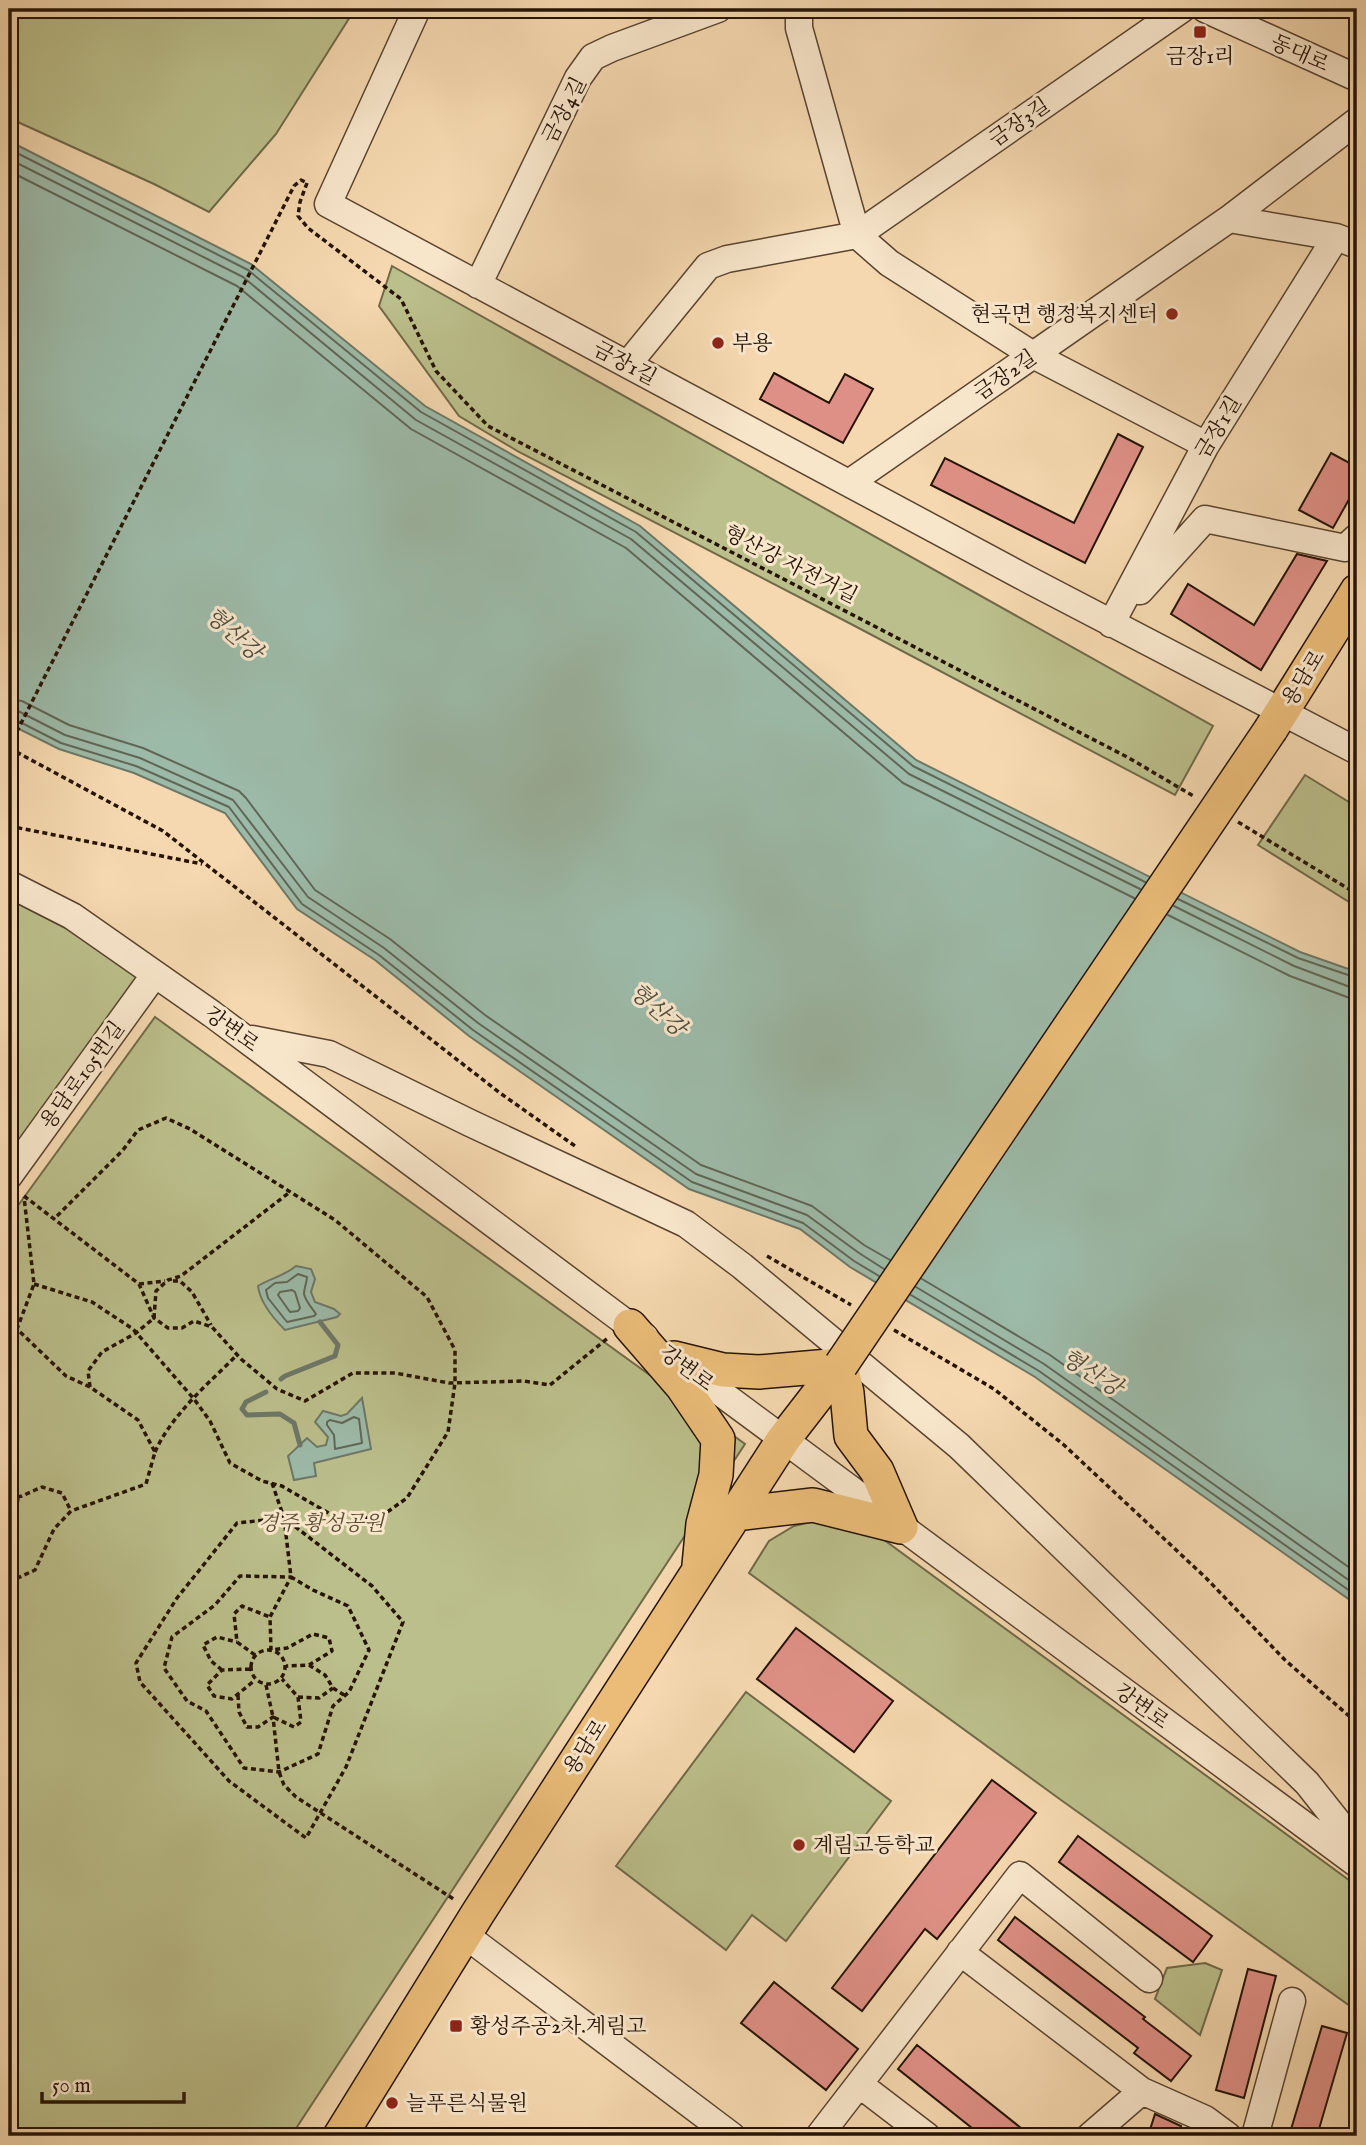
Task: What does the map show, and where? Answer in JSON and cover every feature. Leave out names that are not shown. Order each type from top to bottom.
[{"type":"main road","name":"용담로","points":[[340,2136],[471,1924],[783,1440],[841,1365],[1276,721],[1357,591]]},
{"type":"main road","points":[[626,1323],[682,1386],[718,1439],[716,1475],[702,1524],[699,1571]]},
{"type":"main road","points":[[674,1358],[723,1370],[760,1372],[841,1365],[851,1436],[877,1471],[901,1527]]},
{"type":"main road","points":[[735,1514],[813,1505],[901,1527]]},
{"type":"street","name":"금장1길","points":[[417,9],[328,204],[1111,624],[1276,721],[1357,751]]},
{"type":"street","name":"금장4길","points":[[478,285],[578,78],[593,57],[718,9]]},
{"type":"street","points":[[799,9],[799,28],[857,235],[889,263],[1034,355],[1206,445]]},
{"type":"street","name":"금장3길","points":[[628,364],[708,266],[727,259],[857,235],[1182,9]]},
{"type":"street","name":"동대로","points":[[1205,9],[1357,78]]},
{"type":"street","name":"금장2길","points":[[849,483],[1229,219],[1357,121]]},
{"type":"street","points":[[1229,219],[1347,241]]},
{"type":"street","name":"금장1길","points":[[1111,624],[1206,445],[1347,241]]},
{"type":"street","points":[[1111,624],[1205,519],[1345,548],[1357,537]]},
{"type":"street","name":"강변로","points":[[9,884],[72,916],[243,1037],[1357,1864]]},
{"type":"street","name":"용담로105번길","points":[[17,1187],[155,974]]},
{"type":"street","points":[[243,1037],[329,1054],[686,1224],[742,1266],[959,1446],[1307,1783],[1357,1846]]},
{"type":"street","points":[[819,2136],[1020,1875],[1149,1979]]},
{"type":"street","points":[[471,1924],[732,2136]]},
{"type":"street","points":[[961,1952],[1142,2091],[1205,2119],[1218,2133]]},
{"type":"street","points":[[1255,2136],[1292,2001]]},
{"type":"street","points":[[859,2084],[927,2136]]},
{"type":"street","points":[[1090,2136],[1142,2091]]},
{"type":"path","name":"형산강 자전거길","points":[[9,747],[294,187],[301,180],[307,183],[298,216],[308,228],[401,299],[436,371],[488,426],[1129,758],[1198,798]]},
{"type":"path","points":[[1232,818],[1357,894]]},
{"type":"path","points":[[9,825],[204,864]]},
{"type":"path","points":[[34,1283],[92,1301],[132,1329],[211,1421],[230,1463],[262,1481],[282,1486],[344,1521],[383,1515],[407,1498],[448,1432],[455,1383],[454,1350],[427,1297],[335,1220],[190,1129],[166,1118],[138,1130],[123,1150],[54,1219]]},
{"type":"path","points":[[17,1187],[139,1284],[154,1318],[168,1328],[182,1328],[194,1321],[212,1327]]},
{"type":"path","points":[[9,1334],[17,1329],[34,1283],[17,1187]]},
{"type":"path","points":[[139,1284],[181,1276],[290,1192]]},
{"type":"path","points":[[90,1387],[88,1371],[102,1352],[136,1333],[154,1318],[156,1291],[168,1280],[180,1281],[192,1292],[212,1327],[237,1354],[277,1389],[305,1401],[353,1373],[395,1373],[455,1383],[524,1381],[550,1385],[626,1323]]},
{"type":"path","points":[[17,1329],[66,1377],[90,1387],[138,1420],[155,1452]]},
{"type":"path","points":[[9,1582],[35,1570],[54,1529],[71,1510],[146,1485],[163,1434],[237,1354]]},
{"type":"path","points":[[9,1438],[18,1497],[9,1550]]},
{"type":"path","points":[[271,1650],[270,1617],[291,1577],[284,1518],[272,1483]]},
{"type":"path","points":[[9,1499],[42,1487],[62,1493],[71,1510]]},
{"type":"path","points":[[284,1518],[372,1586],[403,1622],[346,1767],[306,1838],[229,1781],[140,1682],[135,1664],[177,1598],[237,1523],[284,1518]]},
{"type":"path","points":[[240,1576],[291,1577],[348,1606],[369,1650],[349,1692],[333,1706],[318,1754],[279,1772],[244,1768],[206,1711],[187,1701],[164,1668],[172,1637],[215,1605],[240,1576]]},
{"type":"path","points":[[237,1642],[234,1614],[242,1606],[270,1617]]},
{"type":"path","points":[[286,1665],[309,1665],[332,1651],[329,1637],[313,1634],[287,1648],[262,1650],[255,1655],[250,1669],[256,1680],[265,1685],[273,1717],[279,1772],[285,1785],[296,1797],[321,1812],[471,1924]]},
{"type":"path","points":[[250,1669],[222,1670],[211,1661],[203,1645],[218,1637],[237,1642],[255,1655]]},
{"type":"path","points":[[271,1650],[281,1655],[286,1665],[282,1679]]},
{"type":"path","points":[[309,1665],[325,1675],[333,1688],[345,1696]]},
{"type":"path","points":[[222,1670],[207,1685],[214,1696],[232,1699],[256,1680]]},
{"type":"path","points":[[273,1717],[294,1727],[301,1722],[298,1697],[282,1679]]},
{"type":"path","points":[[265,1685],[282,1679]]},
{"type":"path","points":[[298,1697],[319,1698],[333,1688]]},
{"type":"path","points":[[238,1695],[239,1712],[247,1727],[258,1727],[273,1717]]},
{"type":"green space","points":[[9,9],[355,9],[276,134],[209,212],[9,118]]},
{"type":"green space","points":[[392,266],[1213,726],[1175,795],[519,452],[459,416],[379,306]]},
{"type":"green space","points":[[1305,775],[1357,807],[1357,907],[1258,845]]},
{"type":"green space","points":[[9,899],[155,974],[9,1186]]},
{"type":"green space","name":"경주 황성공원","points":[[155,1017],[745,1444],[291,2136],[9,2136],[9,1218]]},
{"type":"green space","points":[[819,1520],[861,1523],[1357,1886],[1357,2011],[749,1573],[769,1541],[794,1526]]},
{"type":"green space","points":[[746,1692],[891,1801],[786,1941],[752,1915],[726,1950],[616,1866]]},
{"type":"green space","points":[[1205,1963],[1222,1970],[1200,2035],[1155,1999],[1167,1968]]},
{"type":"water","name":"형산강","points":[[9,141],[251,264],[425,406],[640,526],[916,760],[1300,952],[1357,972],[1357,1605],[1035,1377],[850,1267],[800,1229],[689,1189],[469,1036],[375,960],[297,909],[225,813],[134,773],[59,749],[9,724]]},
{"type":"water","points":[[296,1266],[311,1269],[315,1279],[311,1292],[315,1302],[334,1309],[340,1314],[337,1317],[285,1330],[272,1315],[261,1298],[258,1286]]},
{"type":"water","points":[[362,1398],[371,1449],[314,1463],[316,1476],[294,1480],[288,1456],[307,1438],[317,1447],[326,1445],[328,1437],[315,1422],[323,1411],[341,1416],[347,1414]]},
{"type":"building","points":[[774,373],[829,403],[845,374],[873,389],[843,443],[760,399]]},
{"type":"building","points":[[1118,434],[1143,447],[1085,563],[931,485],[945,458],[1074,523]]},
{"type":"building","points":[[1331,453],[1357,467],[1357,485],[1333,528],[1299,510]]},
{"type":"building","points":[[1297,554],[1327,561],[1261,670],[1171,614],[1188,584],[1254,625]]},
{"type":"building","points":[[796,1628],[893,1701],[854,1752],[757,1679]]},
{"type":"building","points":[[992,1780],[1036,1813],[937,1939],[925,1929],[862,2011],[832,1988]]},
{"type":"building","points":[[1078,1836],[1212,1936],[1193,1962],[1059,1862]]},
{"type":"building","points":[[1015,1917],[1191,2056],[1171,2081],[1134,2053],[1138,2048],[998,1940]]},
{"type":"building","points":[[1248,1969],[1276,1976],[1244,2098],[1216,2090]]},
{"type":"building","points":[[774,1982],[858,2049],[826,2090],[741,2023]]},
{"type":"building","points":[[1322,2026],[1347,2033],[1317,2136],[1289,2136]]},
{"type":"building","points":[[917,2045],[1031,2136],[982,2136],[898,2069]]},
{"type":"building","points":[[1155,2114],[1181,2126],[1178,2136],[1148,2136]]},
{"type":"waterway","points":[[281,1379],[335,1356],[338,1345],[320,1322]]},
{"type":"waterway","points":[[266,1392],[246,1402],[242,1409],[247,1415],[280,1414],[294,1423],[300,1445]]},
{"type":"place","name":"금장1리","points":[[1200,32]]},
{"type":"place","name":"현곡면 행정복지센터","points":[[1172,314]]},
{"type":"place","name":"부용","points":[[718,343]]},
{"type":"place","name":"계림고등학교","points":[[799,1845]]},
{"type":"place","name":"황성주공2차.계림고","points":[[456,2026]]},
{"type":"place","name":"늘푸른식물원","points":[[392,2103]]}]
